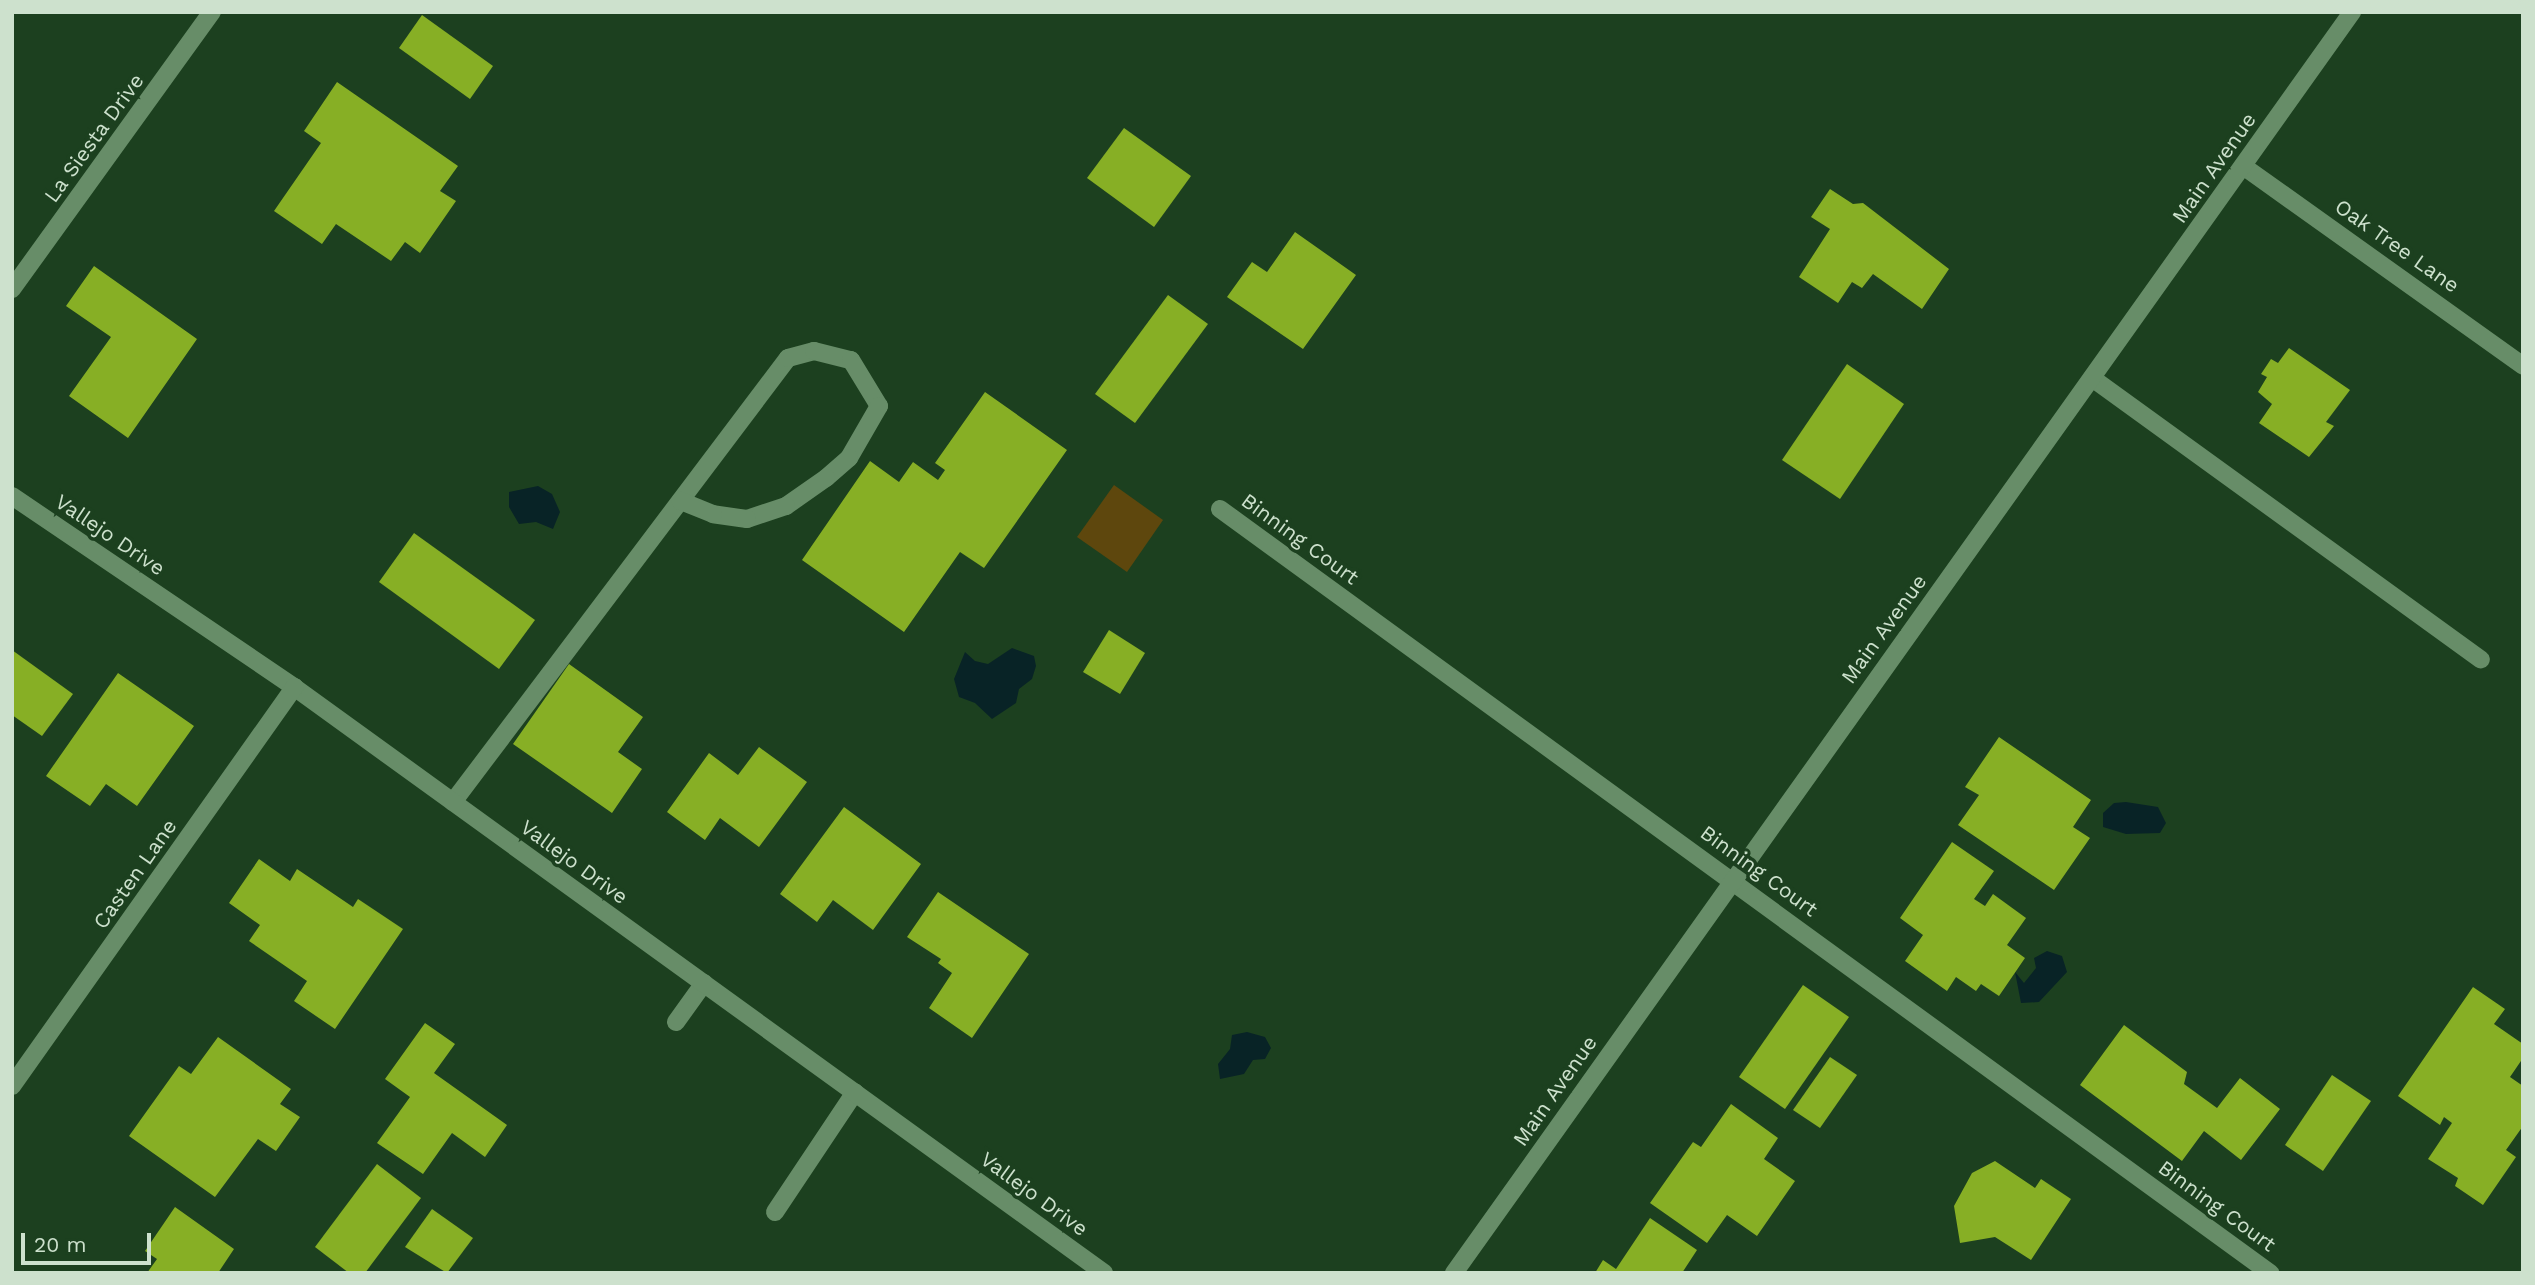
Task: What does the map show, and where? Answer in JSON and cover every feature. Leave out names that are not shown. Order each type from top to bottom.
[{"type":"street","name":"La Siesta Drive","points":[[12,289],[212,12]]},
{"type":"street","name":"Main Avenue","points":[[1454,1273],[1732,879],[2352,12]]},
{"type":"street","name":"Oak Tree Lane","points":[[2244,166],[2523,366]]},
{"type":"street","points":[[453,802],[680,501],[788,358],[814,351],[851,360],[879,407],[849,457],[826,478],[786,506],[747,519],[713,514],[680,501]]},
{"type":"street","points":[[2092,378],[2481,660]]},
{"type":"street","name":"Vallejo Drive","points":[[12,495],[294,687],[1104,1273]]},
{"type":"street","name":"Binning Court","points":[[1220,509],[2270,1273]]},
{"type":"street","name":"Casten Lane","points":[[12,1087],[294,687]]},
{"type":"street","points":[[676,1022],[704,983]]},
{"type":"street","points":[[775,1212],[855,1092]]},
{"type":"shaded area","points":[[1114,485],[1163,520],[1127,572],[1077,537]]},
{"type":"water","points":[[538,486],[552,494],[560,512],[553,529],[536,522],[519,524],[509,507],[509,492]]},
{"type":"water","points":[[1012,648],[1034,656],[1036,666],[1032,679],[1019,689],[1016,703],[992,719],[975,703],[959,697],[954,679],[965,652],[975,661],[988,664]]},
{"type":"water","points":[[2114,803],[2158,807],[2166,823],[2160,833],[2126,834],[2103,827],[2103,813]]},
{"type":"water","points":[[2047,951],[2062,956],[2067,972],[2039,1002],[2021,1003],[2015,972],[2024,983],[2036,968],[2034,958]]},
{"type":"water","points":[[1247,1032],[1265,1037],[1271,1048],[1265,1059],[1253,1060],[1244,1074],[1220,1079],[1218,1064],[1230,1049],[1232,1035]]},
{"type":"building","points":[[422,15],[493,66],[470,99],[399,48]]},
{"type":"building","points":[[337,82],[458,166],[440,191],[456,201],[420,253],[405,242],[391,261],[336,224],[322,244],[274,211],[321,143],[304,131]]},
{"type":"building","points":[[1124,128],[1191,176],[1154,227],[1087,178]]},
{"type":"building","points":[[1830,189],[1853,204],[1863,203],[1949,269],[1922,309],[1873,274],[1862,288],[1852,282],[1838,303],[1799,277],[1830,229],[1811,217]]},
{"type":"building","points":[[1295,232],[1356,275],[1303,349],[1227,297],[1252,262],[1267,272]]},
{"type":"building","points":[[94,266],[197,339],[128,438],[69,396],[111,337],[66,306]]},
{"type":"building","points":[[1168,295],[1208,324],[1135,423],[1095,394]]},
{"type":"building","points":[[2289,348],[2350,390],[2326,422],[2334,426],[2309,457],[2259,423],[2272,404],[2258,392],[2267,377],[2261,374],[2271,359],[2278,363]]},
{"type":"building","points":[[1847,364],[1904,404],[1840,499],[1782,460]]},
{"type":"building","points":[[985,392],[1067,450],[984,568],[960,552],[904,632],[802,560],[870,461],[899,482],[913,462],[938,480],[945,470],[935,463]]},
{"type":"building","points":[[414,533],[535,620],[499,669],[379,582]]},
{"type":"building","points":[[1109,630],[1145,653],[1120,694],[1083,672]]},
{"type":"building","points":[[12,650],[73,694],[42,736],[12,715]]},
{"type":"building","points":[[569,664],[643,717],[618,752],[642,769],[612,813],[513,744]]},
{"type":"building","points":[[118,673],[194,726],[137,806],[106,784],[90,806],[46,776]]},
{"type":"building","points":[[1999,737],[2091,800],[2073,827],[2090,838],[2054,890],[1958,825],[1979,795],[1965,787]]},
{"type":"building","points":[[759,747],[807,782],[759,847],[720,818],[705,840],[667,812],[709,753],[738,775]]},
{"type":"building","points":[[844,807],[921,864],[873,930],[833,900],[817,922],[780,894]]},
{"type":"building","points":[[1952,842],[1994,871],[1974,899],[1985,906],[1993,894],[2026,918],[2007,945],[2025,958],[1999,996],[1981,984],[1976,991],[1956,977],[1947,991],[1905,961],[1923,935],[1900,918]]},
{"type":"building","points":[[259,859],[290,881],[297,869],[353,907],[358,899],[403,929],[335,1029],[294,1001],[307,981],[249,941],[260,925],[229,903]]},
{"type":"building","points":[[938,892],[1029,954],[972,1038],[929,1008],[952,973],[938,963],[941,959],[907,937]]},
{"type":"building","points":[[1803,985],[1849,1017],[1785,1109],[1739,1077]]},
{"type":"building","points":[[2473,987],[2505,1009],[2494,1024],[2523,1044],[2523,1058],[2510,1077],[2523,1086],[2523,1126],[2506,1150],[2516,1157],[2483,1205],[2455,1186],[2458,1178],[2428,1159],[2452,1123],[2444,1117],[2440,1125],[2398,1096]]},
{"type":"building","points":[[425,1023],[455,1044],[434,1073],[507,1125],[485,1157],[452,1133],[423,1174],[377,1143],[410,1097],[385,1079]]},
{"type":"building","points":[[2124,1025],[2187,1072],[2184,1084],[2217,1108],[2240,1078],[2280,1109],[2241,1160],[2204,1131],[2182,1161],[2080,1085]]},
{"type":"building","points":[[218,1037],[291,1089],[280,1104],[300,1117],[276,1151],[258,1139],[215,1197],[129,1136],[179,1066],[191,1074]]},
{"type":"building","points":[[1830,1057],[1857,1075],[1820,1128],[1793,1110]]},
{"type":"building","points":[[2332,1075],[2371,1101],[2323,1171],[2285,1145]]},
{"type":"building","points":[[1731,1104],[1778,1138],[1764,1159],[1795,1181],[1757,1236],[1727,1215],[1707,1243],[1650,1203],[1693,1142],[1701,1147]]},
{"type":"building","points":[[1995,1161],[2035,1188],[2041,1179],[2071,1199],[2031,1260],[1995,1237],[1960,1243],[1954,1206],[1972,1173]]},
{"type":"building","points":[[377,1164],[421,1198],[365,1273],[349,1273],[315,1247]]},
{"type":"building","points":[[175,1207],[234,1249],[218,1273],[147,1273],[157,1259],[145,1251]]},
{"type":"building","points":[[432,1209],[473,1238],[447,1273],[405,1247]]},
{"type":"building","points":[[1650,1218],[1697,1250],[1682,1273],[1595,1273],[1603,1260],[1616,1269]]}]
